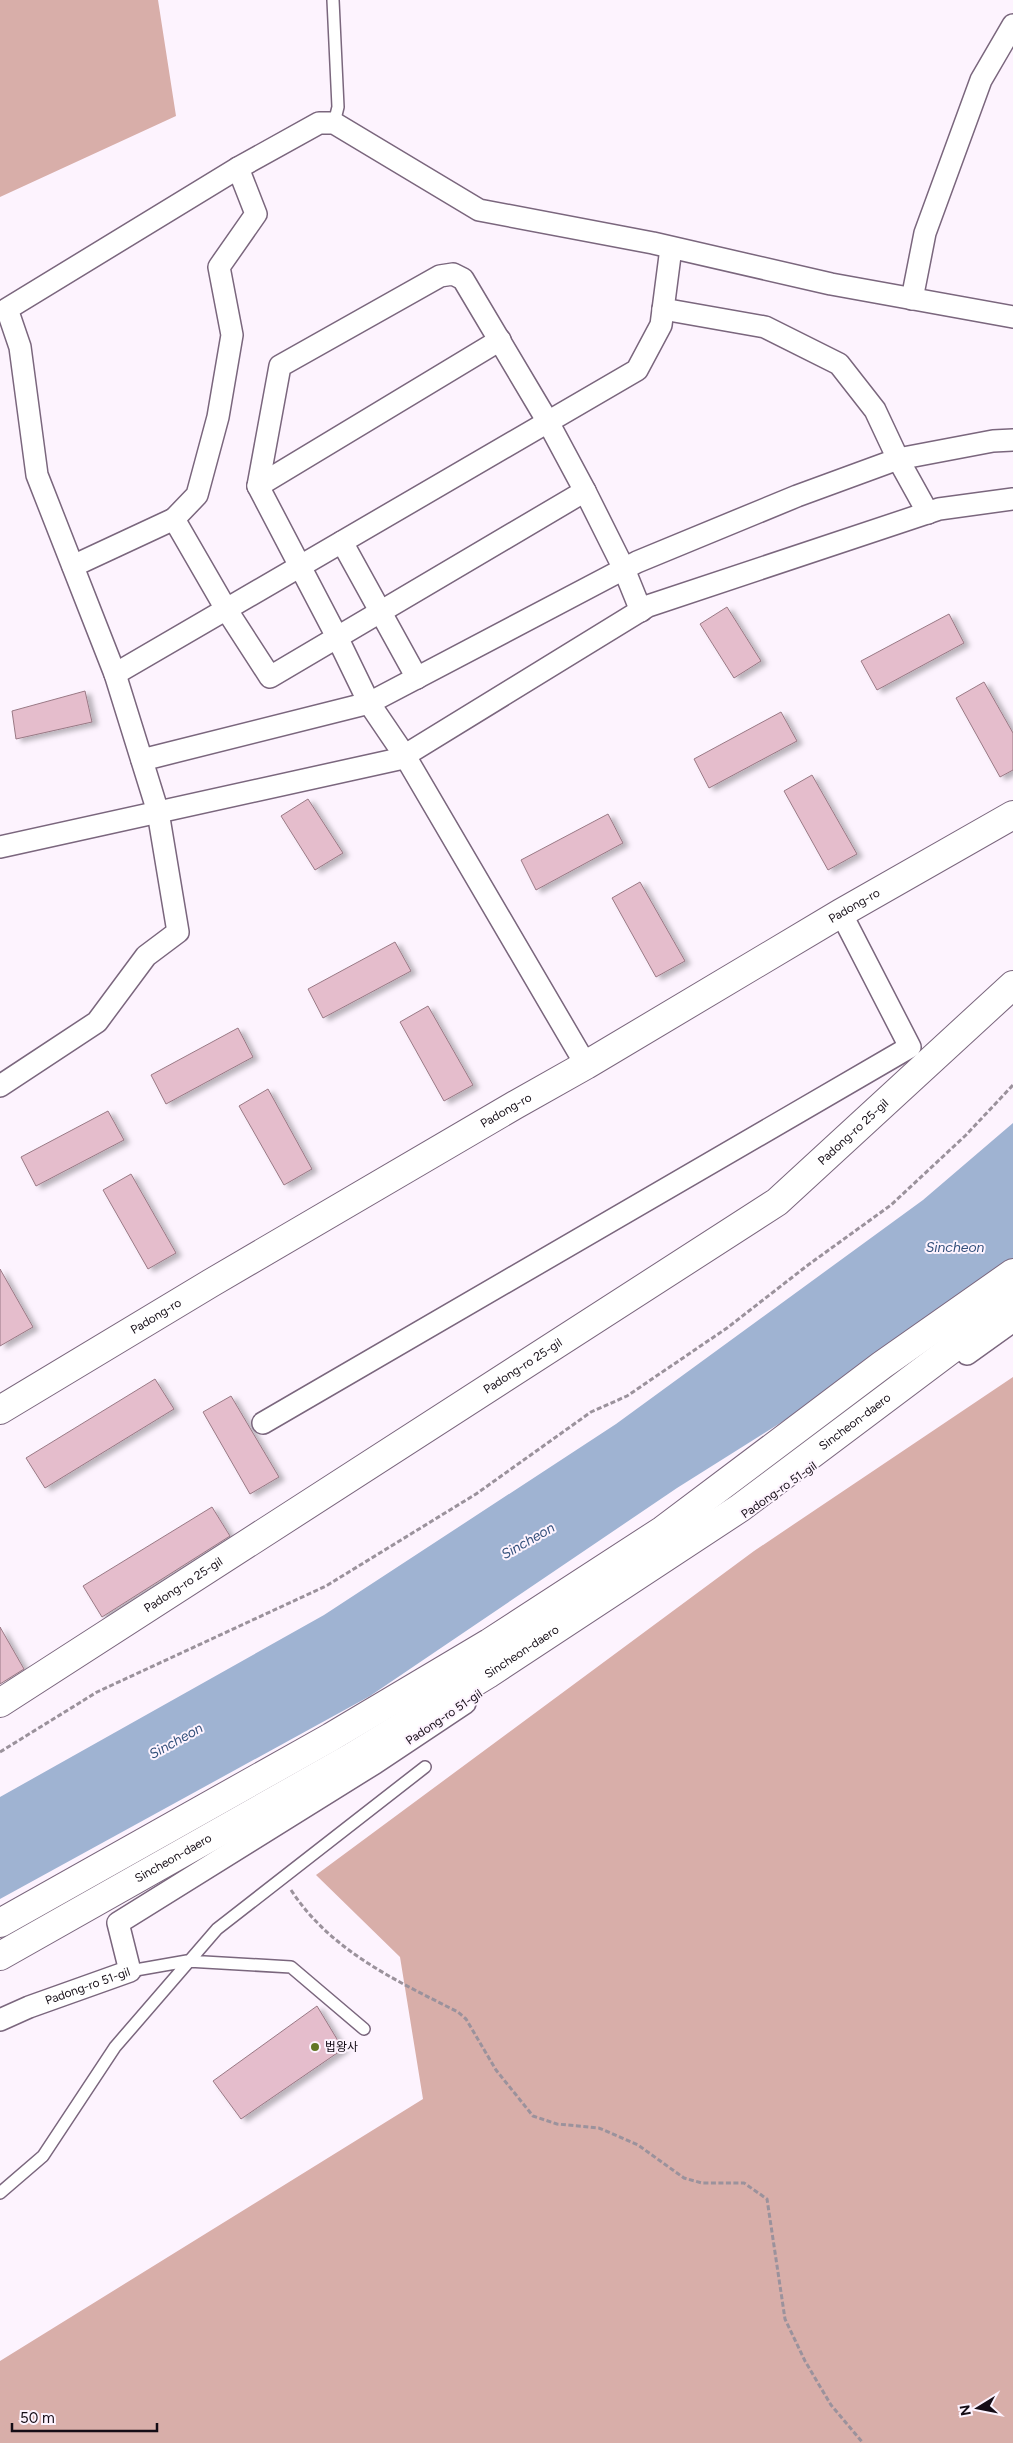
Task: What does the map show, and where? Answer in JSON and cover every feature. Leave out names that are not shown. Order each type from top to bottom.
[{"type":"main road","name":"Padong-ro","points":[[0,1410],[515,1104],[586,1065],[841,913],[1013,815]]},
{"type":"main road","name":"Padong-ro 25-gil","points":[[0,1703],[777,1202],[916,1058],[1013,985]]},
{"type":"main road","name":"Sincheon-daero","points":[[0,1923],[331,1737],[498,1638],[663,1530],[882,1365],[1013,1273]]},
{"type":"main road","name":"Sincheon-daero","points":[[0,1956],[352,1757],[488,1674],[740,1508],[1013,1304]]},
{"type":"street","points":[[912,299],[925,233],[977,89],[1013,25]]},
{"type":"street","points":[[0,1086],[97,1022],[146,956],[178,932],[158,812],[115,674],[37,475],[20,347],[3,310],[238,168],[319,123],[334,123],[479,210],[671,248],[831,284],[1013,317]]},
{"type":"street","points":[[73,566],[174,519],[197,495],[218,417],[232,335],[219,267],[256,214],[238,168]]},
{"type":"street","points":[[115,674],[637,370],[661,325],[671,248]]},
{"type":"street","points":[[586,1065],[405,756],[369,703],[337,637],[258,486],[280,366],[440,276],[453,274],[464,279],[548,422],[585,491],[624,569],[641,611]]},
{"type":"street","points":[[663,309],[765,327],[839,364],[874,410],[898,460],[928,513]]},
{"type":"street","points":[[258,486],[500,340]]},
{"type":"street","points":[[142,760],[369,703],[624,569],[797,496],[898,460],[993,441],[1013,440]]},
{"type":"street","points":[[174,519],[226,609],[270,676],[585,491]]},
{"type":"street","points":[[0,847],[399,759],[648,606],[939,509],[1013,499]]},
{"type":"street","points":[[342,542],[417,678]]},
{"type":"street","points":[[263,1423],[916,1058],[841,913]]},
{"type":"street","name":"Padong-ro 51-gil","points":[[0,2020],[29,2007],[130,1971],[118,1923],[384,1758],[772,1496],[1013,1321]]},
{"type":"lane","points":[[333,0],[338,107],[334,123]]},
{"type":"lane","points":[[0,2193],[43,2156],[115,2047],[217,1929],[426,1767]]},
{"type":"lane","points":[[130,1971],[187,1962],[291,1967],[364,2029]]},
{"type":"path","points":[[0,1752],[97,1692],[326,1586],[476,1494],[591,1412],[627,1396],[727,1328],[808,1265],[891,1205],[966,1135],[1013,1085]]},
{"type":"path","points":[[284,1877],[293,1892],[335,1941],[372,1967],[466,2018],[496,2070],[533,2116],[557,2124],[599,2128],[638,2145],[684,2178],[702,2183],[744,2183],[767,2199],[785,2318],[805,2360],[831,2405],[862,2443]]},
{"type":"shaded area","points":[[0,0],[158,0],[176,116],[0,197]]},
{"type":"shaded area","points":[[1013,1377],[1013,2443],[0,2443],[0,2361],[423,2099],[400,1957],[316,1875],[754,1551]]},
{"type":"water","name":"Sincheon","points":[[1013,1123],[1013,1277],[677,1488],[370,1696],[0,1899],[0,1797],[324,1615],[616,1424],[923,1200]]},
{"type":"building","points":[[727,607],[761,661],[734,678],[700,624]]},
{"type":"building","points":[[949,614],[964,643],[877,690],[861,661]]},
{"type":"building","points":[[984,682],[1013,733],[1013,770],[1000,777],[956,698]]},
{"type":"building","points":[[85,691],[92,722],[16,739],[12,711]]},
{"type":"building","points":[[781,712],[797,741],[709,788],[694,759]]},
{"type":"building","points":[[812,775],[857,854],[828,870],[784,791]]},
{"type":"building","points":[[308,799],[343,853],[315,870],[281,816]]},
{"type":"building","points":[[608,814],[623,843],[536,890],[521,860]]},
{"type":"building","points":[[640,882],[685,961],[656,977],[612,898]]},
{"type":"building","points":[[395,942],[411,971],[323,1018],[308,989]]},
{"type":"building","points":[[428,1006],[473,1085],[444,1101],[400,1022]]},
{"type":"building","points":[[238,1028],[253,1057],[166,1104],[151,1075]]},
{"type":"building","points":[[268,1089],[312,1169],[284,1185],[239,1106]]},
{"type":"building","points":[[108,1111],[124,1140],[36,1186],[21,1157]]},
{"type":"building","points":[[131,1174],[176,1253],[148,1269],[103,1190]]},
{"type":"building","points":[[0,1269],[33,1327],[0,1346]]},
{"type":"building","points":[[155,1379],[174,1409],[45,1488],[26,1458]]},
{"type":"building","points":[[231,1396],[279,1477],[250,1494],[203,1412]]},
{"type":"building","points":[[212,1507],[230,1536],[102,1617],[83,1586]]},
{"type":"building","points":[[0,1627],[24,1669],[0,1684]]},
{"type":"building","points":[[317,2006],[343,2049],[241,2119],[213,2081]]},
{"type":"place","name":"법왕사","points":[[315,2047]]}]
